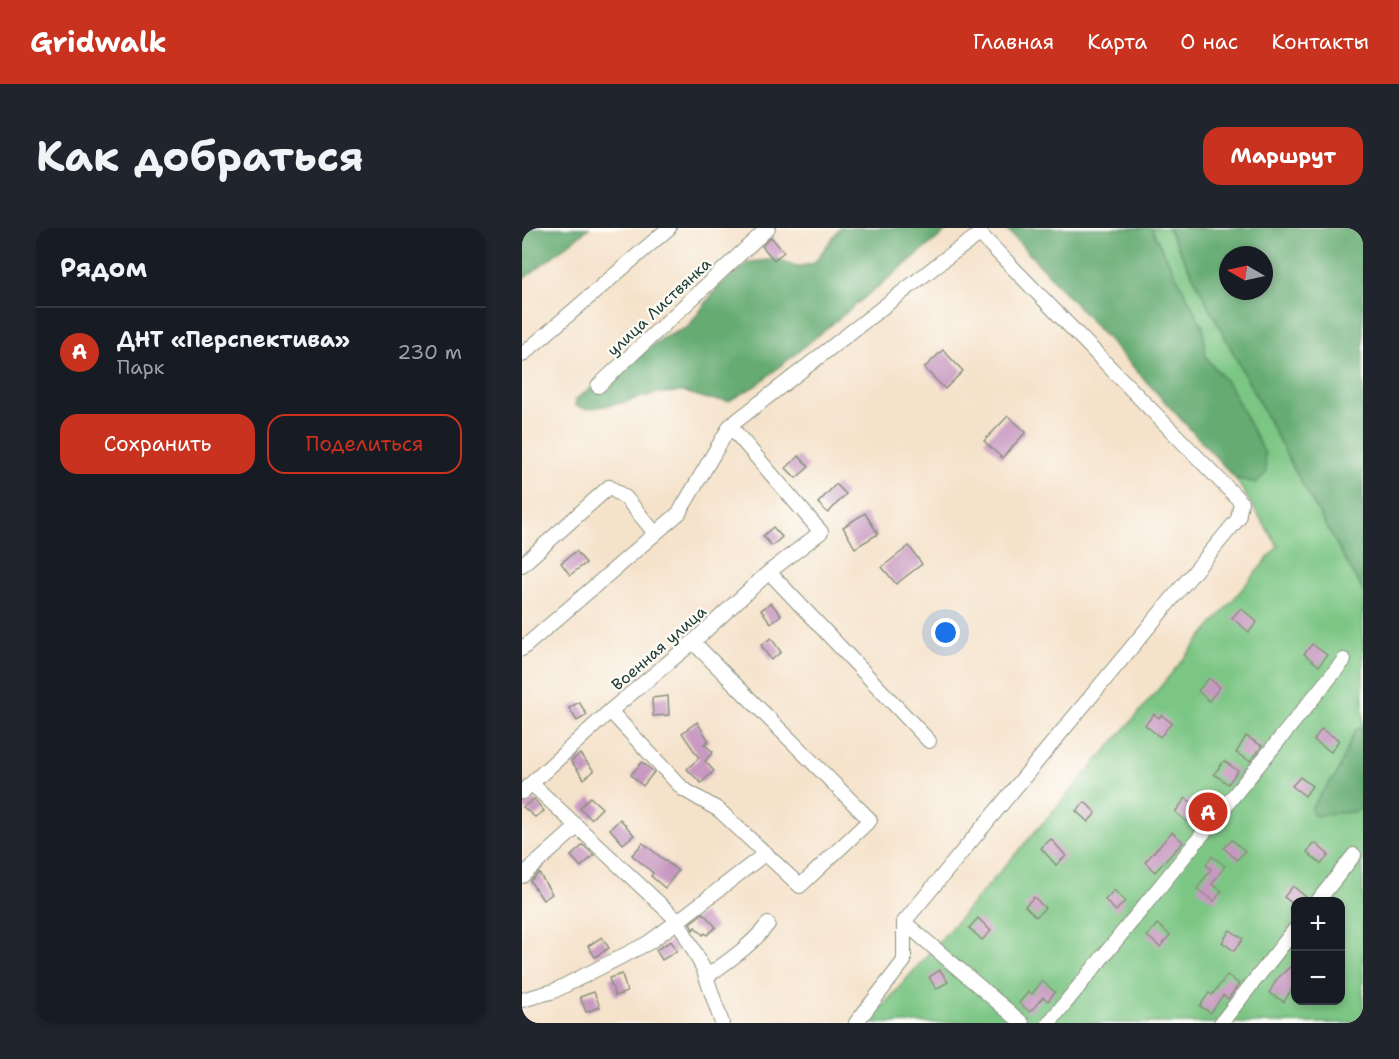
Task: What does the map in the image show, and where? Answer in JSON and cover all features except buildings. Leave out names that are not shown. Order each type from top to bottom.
[{"type":"street","points":[[522,356],[669,228]]},
{"type":"street","name":"улица Листвянка","points":[[598,386],[768,228]]},
{"type":"street","points":[[522,649],[679,513],[730,426],[980,234],[1241,502],[1238,519],[904,922],[904,961],[856,1023]]},
{"type":"street","name":"Военная улица","points":[[527,788],[610,711],[693,642],[769,572],[821,532],[730,426]]},
{"type":"street","points":[[522,564],[609,487],[626,498],[655,533]]},
{"type":"street","points":[[769,572],[930,741]]},
{"type":"street","points":[[610,711],[683,789],[719,810],[800,886],[870,820],[693,642]]},
{"type":"street","points":[[1049,1023],[1344,660]]},
{"type":"street","points":[[527,788],[577,827],[678,921],[703,968],[722,1023]]},
{"type":"street","points":[[522,876],[577,827]]},
{"type":"street","points":[[522,1000],[554,991],[648,943],[766,853]]},
{"type":"street","points":[[1321,897],[1353,855]]},
{"type":"street","points":[[904,922],[1022,1023]]},
{"type":"street","points":[[706,977],[737,955],[768,924]]},
{"type":"street","points":[[1221,1023],[1291,934]]},
{"type":"green space","points":[[522,228],[589,228],[522,280]]},
{"type":"green space","points":[[840,228],[950,228],[757,385],[729,401],[708,399],[685,392],[657,393],[587,409],[575,406],[576,399],[663,338],[688,327],[718,287],[749,262],[778,259],[798,267],[814,263]]},
{"type":"green space","points":[[1003,228],[1151,228],[1203,327],[1206,358],[1229,385],[1265,454],[1266,473],[1256,483],[1235,478],[1012,235]]},
{"type":"green space","points":[[1151,228],[1168,228],[1295,471],[1363,591],[1363,1023],[868,1023],[1131,722],[1278,546],[1235,478],[1256,483],[1229,385],[1206,358],[1203,327]]},
{"type":"green space","points":[[1168,228],[1363,228],[1363,591],[1295,471]]},
{"type":"green space","points":[[1359,728],[1363,730],[1363,788],[1360,809],[1355,812],[1313,815],[1311,809],[1336,775],[1355,730]]},
{"type":"place","name":"ДНТ «Перспектива»","points":[[1208,812]]}]
